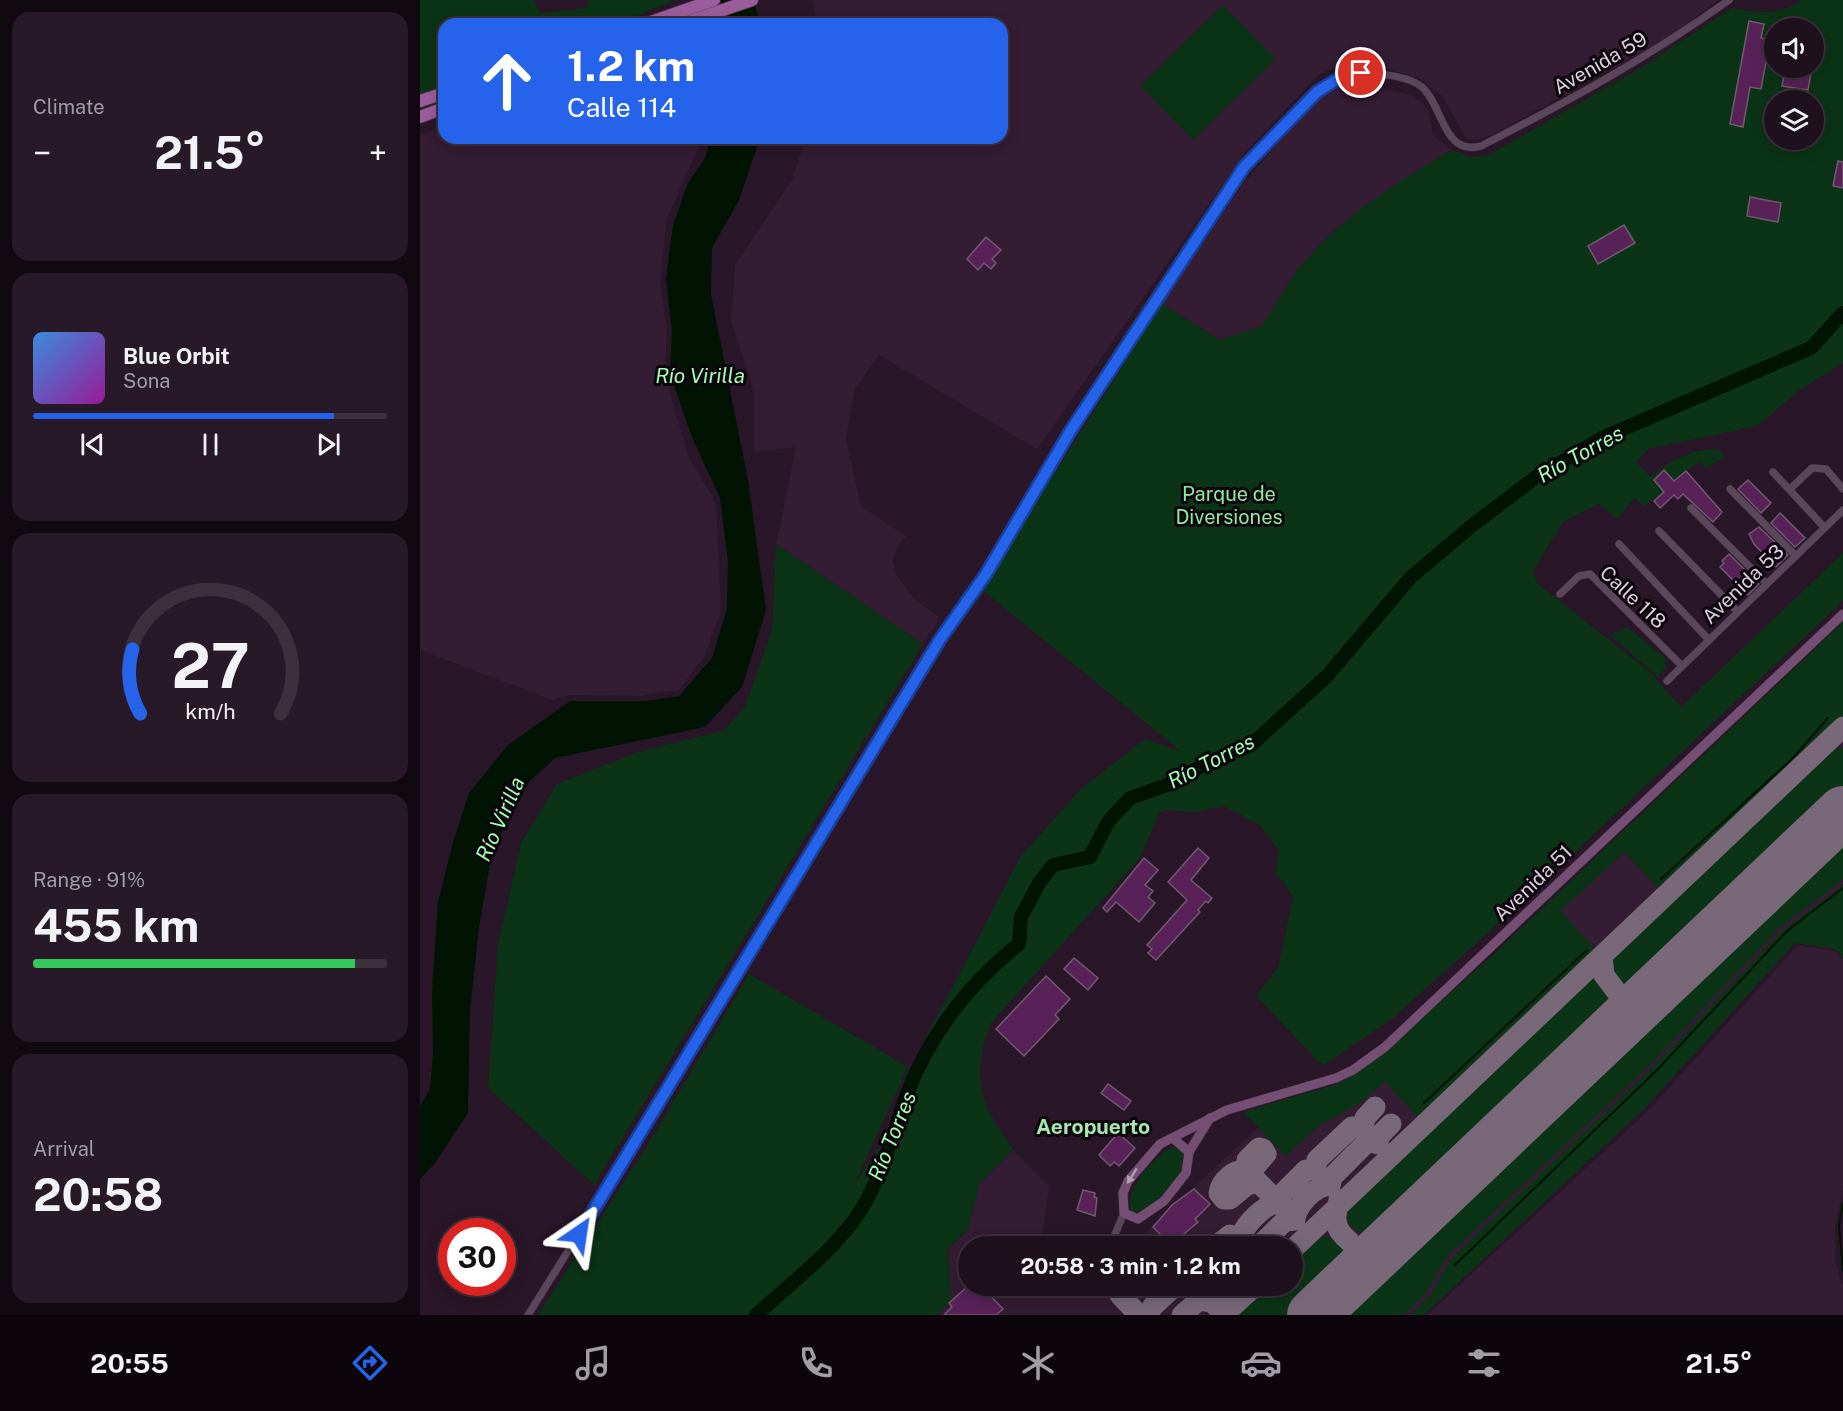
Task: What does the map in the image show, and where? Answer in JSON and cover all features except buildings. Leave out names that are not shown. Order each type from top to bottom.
[{"type":"highway","points":[[663,18],[714,0]]},
{"type":"highway","points":[[700,18],[752,0]]},
{"type":"highway","points":[[420,101],[438,95]]},
{"type":"highway","points":[[420,117],[438,110]]},
{"type":"main road","name":"Avenida 51","points":[[1124,1213],[1123,1193],[1135,1170],[1160,1144],[1174,1139],[1227,1110],[1326,1082],[1353,1070],[1386,1047],[1843,614]]},
{"type":"main road","points":[[1124,1213],[1138,1219],[1147,1215],[1164,1201],[1186,1173],[1189,1152],[1211,1117]]},
{"type":"main road","points":[[1174,1139],[1189,1152]]},
{"type":"street","name":"Avenida 59","points":[[528,1315],[667,1092],[939,641],[986,574],[1071,430],[1244,167],[1317,92],[1344,75],[1384,74],[1422,86],[1435,103],[1445,129],[1457,145],[1471,149],[1481,146],[1559,106],[1676,39],[1729,0]]},
{"type":"street","points":[[1790,489],[1812,468],[1826,469],[1843,489]]},
{"type":"street","points":[[1773,472],[1825,528]]},
{"type":"street","points":[[1730,489],[1796,556]]},
{"type":"street","points":[[1691,508],[1767,584]]},
{"type":"street","name":"Avenida 53","points":[[1667,681],[1843,510]]},
{"type":"street","points":[[1659,531],[1738,612]]},
{"type":"street","points":[[1618,544],[1709,640]]},
{"type":"street","name":"Calle 118","points":[[1560,594],[1579,576],[1590,574],[1682,666]]},
{"type":"street","name":"Avenida 51","points":[[1114,1236],[1124,1213]]},
{"type":"shaded area","points":[[812,0],[1718,0],[1672,35],[1492,135],[1474,140],[1467,139],[1442,96],[1420,79],[1372,64],[1343,64],[1318,75],[1247,150],[1037,449],[879,355],[855,389],[846,439],[861,506],[906,536],[896,549],[893,561],[896,575],[915,600],[940,618],[923,644],[776,544],[796,447],[754,452],[754,390],[731,321],[735,265],[792,180],[804,144],[1008,144],[1008,18],[816,18]]},
{"type":"shaded area","points":[[1354,81],[1411,95],[1424,104],[1429,113],[1433,135],[1452,150],[1381,195],[1335,230],[1297,271],[1262,326],[1220,340],[1162,304],[1243,184],[1324,95],[1340,84]]},
{"type":"shaded area","points":[[438,129],[438,144],[700,144],[667,218],[660,280],[667,331],[665,375],[688,455],[716,504],[721,611],[705,655],[679,690],[639,696],[570,695],[552,700],[420,650],[420,136]]},
{"type":"shaded area","points":[[1843,636],[1843,957],[1835,949],[1795,943],[1644,1109],[1424,1315],[937,1315],[951,1300],[948,1250],[958,1240],[958,1296],[1303,1296],[1303,1236],[1142,1236],[1267,1119],[1357,1081]]},
{"type":"shaded area","points":[[1798,945],[1835,951],[1843,959],[1843,1190],[1835,1226],[1836,1265],[1843,1285],[1843,1315],[1427,1315],[1649,1110]]},
{"type":"shaded area","points":[[1013,1150],[1049,1186],[1042,1236],[961,1236],[968,1229],[979,1184]]},
{"type":"green space","points":[[420,0],[534,0],[540,13],[587,8],[589,0],[675,0],[632,18],[438,18],[438,87],[420,93]]},
{"type":"green space","name":"Parque de Diversiones","points":[[1802,0],[1843,0],[1843,363],[1800,390],[1757,426],[1648,449],[1636,462],[1651,477],[1666,465],[1691,453],[1718,449],[1726,457],[1705,468],[1700,461],[1674,481],[1664,471],[1654,480],[1664,492],[1644,506],[1635,498],[1617,519],[1599,504],[1563,522],[1533,571],[1537,583],[1650,672],[1681,707],[1843,553],[1843,601],[1522,902],[1394,1017],[1325,1065],[1318,1061],[1256,996],[1278,968],[1293,898],[1282,880],[1275,875],[1279,851],[1261,826],[1224,806],[1194,812],[1165,810],[1159,813],[1140,858],[991,1023],[981,1061],[982,1091],[990,1114],[1013,1150],[979,1184],[968,1229],[961,1236],[958,1236],[958,1240],[948,1250],[951,1300],[937,1315],[538,1315],[649,1143],[749,974],[908,1067],[854,1185],[885,1139],[925,1039],[1021,856],[1081,789],[1145,739],[1182,752],[981,589],[1162,304],[1220,340],[1262,326],[1297,271],[1330,235],[1368,203],[1431,162],[1452,150],[1470,157],[1487,156],[1637,70],[1732,8],[1768,12],[1785,9]]},
{"type":"green space","points":[[1223,5],[1276,59],[1193,140],[1140,86]]},
{"type":"green space","points":[[776,544],[923,644],[594,1185],[488,1088],[498,945],[521,843],[557,784],[639,752],[725,730],[745,706],[772,630]]},
{"type":"green space","points":[[1843,622],[1843,719],[1661,891],[1624,852],[1561,911],[1597,951],[1420,1120],[1385,1081],[1362,1102],[1317,1127],[1286,1156],[1243,1112],[1337,1084],[1371,1063],[1492,956]]},
{"type":"green space","points":[[1627,627],[1667,659],[1664,662],[1667,666],[1658,677],[1610,635]]},
{"type":"green space","points":[[1843,748],[1843,790],[1635,987],[1624,988],[1609,970],[1608,960],[1829,751]]},
{"type":"green space","points":[[1843,837],[1843,880],[1779,928],[1651,1064],[1452,1252],[1443,1263],[1428,1291],[1404,1315],[1337,1315]]},
{"type":"green space","points":[[1843,885],[1843,957],[1835,949],[1795,943],[1644,1109],[1424,1315],[1410,1315],[1432,1293],[1446,1266],[1455,1255],[1654,1066],[1782,931]]},
{"type":"green space","points":[[1595,978],[1602,983],[1615,1001],[1613,1007],[1377,1231],[1362,1235],[1349,1224],[1347,1218],[1353,1202],[1588,979]]},
{"type":"green space","points":[[1175,1146],[1182,1150],[1183,1160],[1177,1178],[1163,1194],[1140,1213],[1131,1211],[1130,1203],[1136,1184],[1159,1156]]},
{"type":"green space","points":[[1334,1238],[1344,1250],[1339,1266],[1288,1315],[1237,1315],[1257,1296],[1303,1296],[1303,1252],[1316,1239]]},
{"type":"water","points":[[695,0],[754,0],[758,18],[695,18]]},
{"type":"water","name":"Río Virilla","points":[[709,144],[758,144],[739,200],[712,248],[711,294],[748,480],[766,610],[742,687],[705,727],[555,758],[529,782],[493,847],[479,927],[470,1011],[468,1113],[435,1163],[420,1179],[420,1106],[430,1089],[433,1055],[432,991],[438,902],[453,842],[469,793],[508,745],[570,701],[646,701],[679,696],[712,658],[727,609],[728,561],[720,498],[692,437],[670,374],[672,331],[666,278],[673,225],[688,183],[705,158]]},
{"type":"waterway","name":"Río Torres","points":[[756,1315],[822,1256],[857,1216],[879,1174],[905,1099],[925,1054],[966,995],[982,977],[1019,944],[1021,917],[1039,883],[1053,865],[1090,857],[1108,822],[1130,798],[1173,783],[1208,762],[1250,746],[1327,676],[1411,577],[1474,524],[1536,477],[1602,438],[1811,348],[1843,313]]},
{"type":"waterway","points":[[1661,879],[1793,758],[1828,718]]},
{"type":"waterway","points":[[1455,1265],[1657,1070],[1787,931],[1843,888]]},
{"type":"waterway","points":[[1424,1103],[1587,950]]},
{"type":"waterway","points":[[1843,1204],[1839,1225],[1843,1271]]},
{"type":"taxiway","points":[[1303,1240],[1843,727]]},
{"type":"taxiway","points":[[1602,956],[1604,975],[1625,1003],[1620,1023]]},
{"type":"taxiway","points":[[1623,997],[1630,1001],[1646,999]]},
{"type":"taxiway","points":[[1243,1236],[1252,1219],[1268,1206],[1279,1204],[1282,1194],[1306,1170],[1315,1170],[1317,1160],[1352,1127],[1363,1128],[1365,1118],[1375,1107]]},
{"type":"taxiway","points":[[1269,1236],[1285,1221],[1295,1220],[1299,1208],[1308,1197],[1319,1188],[1330,1186],[1332,1177],[1365,1144],[1371,1142],[1378,1144],[1379,1136],[1391,1124]]},
{"type":"taxiway","points":[[1247,1171],[1247,1160],[1259,1148],[1263,1149],[1266,1154],[1253,1169],[1254,1179]]},
{"type":"taxiway","points":[[1258,1182],[1247,1185],[1230,1199],[1224,1199],[1219,1193],[1222,1184],[1229,1176],[1237,1171],[1247,1171],[1286,1210]]},
{"type":"taxiway","points":[[1339,1200],[1336,1218],[1338,1228],[1358,1254],[1358,1272]]},
{"type":"taxiway","points":[[1229,1236],[1234,1236]]},
{"type":"taxiway","points":[[1358,1250],[1370,1253],[1380,1251]]},
{"type":"taxiway","points":[[1121,1296],[1139,1315]]},
{"type":"taxiway","points":[[1148,1315],[1153,1306],[1164,1296]]},
{"type":"taxiway","points":[[1206,1296],[1216,1306],[1231,1307]]},
{"type":"taxiway","points":[[1182,1315],[1199,1300],[1212,1302],[1210,1296]]},
{"type":"taxiway","points":[[1223,1315],[1244,1296]]},
{"type":"runway","points":[[1313,1315],[1843,812]]},
{"type":"district","name":"Aeropuerto","points":[[1093,1126]]},
{"type":"route","points":[[579,1234],[939,641],[986,574],[1071,430],[1244,167],[1317,92],[1344,75],[1361,73]]}]
